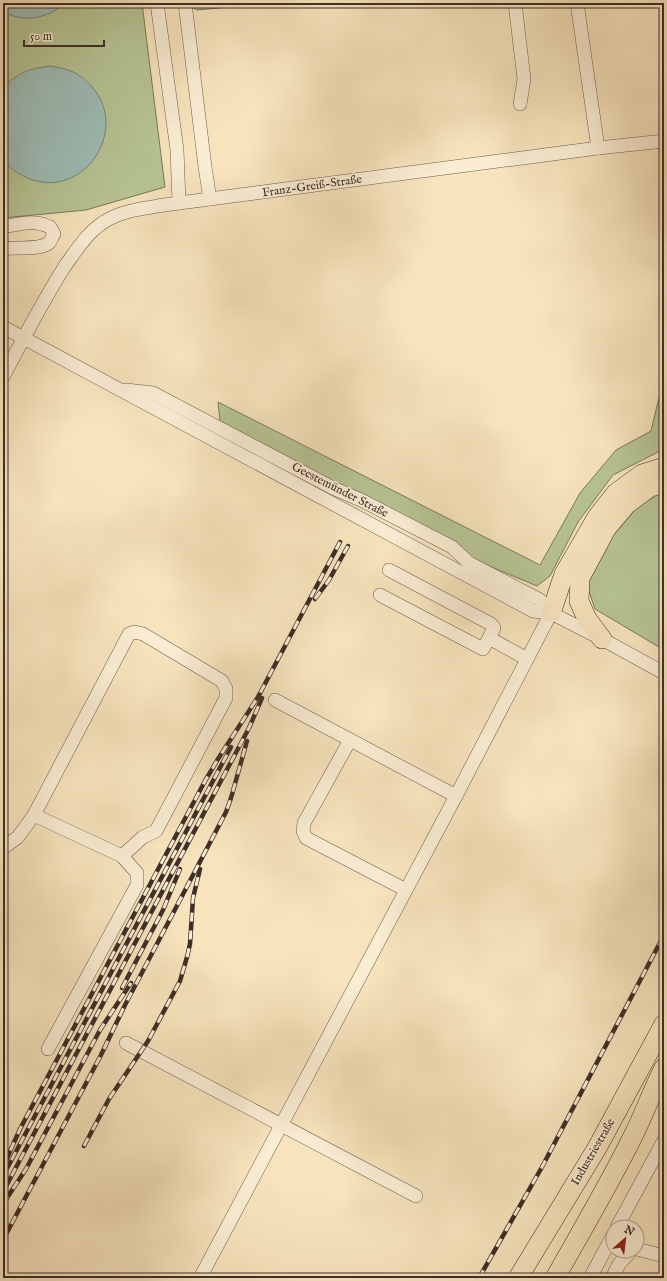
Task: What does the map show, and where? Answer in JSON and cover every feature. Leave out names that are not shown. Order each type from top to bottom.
[{"type":"highway","points":[[551,613],[564,574],[597,517],[616,493],[642,474],[664,467]]},
{"type":"highway","points":[[551,613],[580,578],[606,529],[627,504],[650,487],[664,483]]},
{"type":"highway","points":[[580,578],[579,601],[587,618],[602,639]]},
{"type":"highway","name":"Industriestraße","points":[[518,1278],[597,1148],[664,1024]]},
{"type":"highway","points":[[555,1278],[612,1177],[664,1068]]},
{"type":"street","points":[[157,3],[177,150],[179,203]]},
{"type":"street","points":[[185,3],[210,199]]},
{"type":"street","points":[[515,3],[524,79],[520,104]]},
{"type":"street","points":[[577,3],[598,148]]},
{"type":"street","name":"Franz-Greiß-Straße","points":[[24,338],[54,284],[78,247],[94,229],[110,218],[129,212],[179,203],[598,148],[664,141]]},
{"type":"street","points":[[3,226],[29,222],[43,223],[50,226],[54,234],[49,242],[39,247],[3,249]]},
{"type":"street","name":"Geestemünder Straße","points":[[3,327],[533,611],[551,613],[664,673]]},
{"type":"street","points":[[3,377],[24,338]]},
{"type":"street","name":"Geestemünder Straße","points":[[119,390],[153,393],[333,488],[363,501],[452,547],[469,563],[540,600],[551,613]]},
{"type":"street","points":[[380,594],[483,649],[494,628],[491,624],[389,570]]},
{"type":"street","points":[[200,1278],[456,796],[551,613]]},
{"type":"street","points":[[3,848],[18,838],[34,815],[129,634],[135,632],[143,634],[222,681],[226,689],[226,698],[156,831],[143,837],[122,856]]},
{"type":"street","points":[[489,638],[527,659]]},
{"type":"street","points":[[275,700],[456,796]]},
{"type":"street","points":[[350,740],[304,823],[306,838],[406,890]]},
{"type":"street","points":[[34,815],[122,856],[137,873],[137,885],[48,1049]]},
{"type":"street","points":[[126,1043],[416,1196]]},
{"type":"street","points":[[621,1219],[664,1140]]},
{"type":"street","points":[[590,1278],[605,1250]]},
{"type":"street","points":[[645,1251],[664,1256]]},
{"type":"street","points":[[612,1278],[619,1264],[624,1259]]},
{"type":"green space","points":[[3,3],[142,3],[165,187],[86,210],[3,218]]},
{"type":"green space","points":[[190,3],[197,3],[197,7],[209,5],[209,3],[213,3],[213,5],[230,3],[230,7],[197,10],[192,7]]},
{"type":"green space","points":[[662,385],[664,386],[664,449],[613,475],[578,522],[550,576],[537,586],[477,561],[365,498],[220,421],[218,402],[540,565],[580,493],[616,450],[651,431]]},
{"type":"green space","points":[[664,491],[664,650],[595,609],[587,585],[617,528],[637,507]]},
{"type":"water","points":[[3,3],[65,3],[44,16],[27,18],[11,15],[3,11]]},
{"type":"water","points":[[50,66],[72,71],[92,87],[102,104],[106,122],[103,140],[96,157],[83,170],[68,179],[50,183],[30,179],[19,174],[3,160],[3,88],[14,78],[24,72]]},
{"type":"railway","points":[[3,1167],[20,1129],[205,781],[258,697],[340,542]]},
{"type":"railway","points":[[315,599],[329,580],[348,546]]},
{"type":"railway","points":[[3,1192],[249,728],[262,698]]},
{"type":"railway","points":[[3,1240],[101,1055],[125,1005],[226,812],[247,741]]},
{"type":"railway","points":[[3,1176],[231,747]]},
{"type":"railway","points":[[122,988],[163,910],[180,869]]},
{"type":"railway","points":[[84,1146],[109,1099],[148,1041],[180,981],[190,944],[193,898],[200,869]]},
{"type":"railway","points":[[479,1278],[542,1167],[664,935]]},
{"type":"railway","points":[[3,1204],[26,1169],[100,1030],[131,983]]}]
